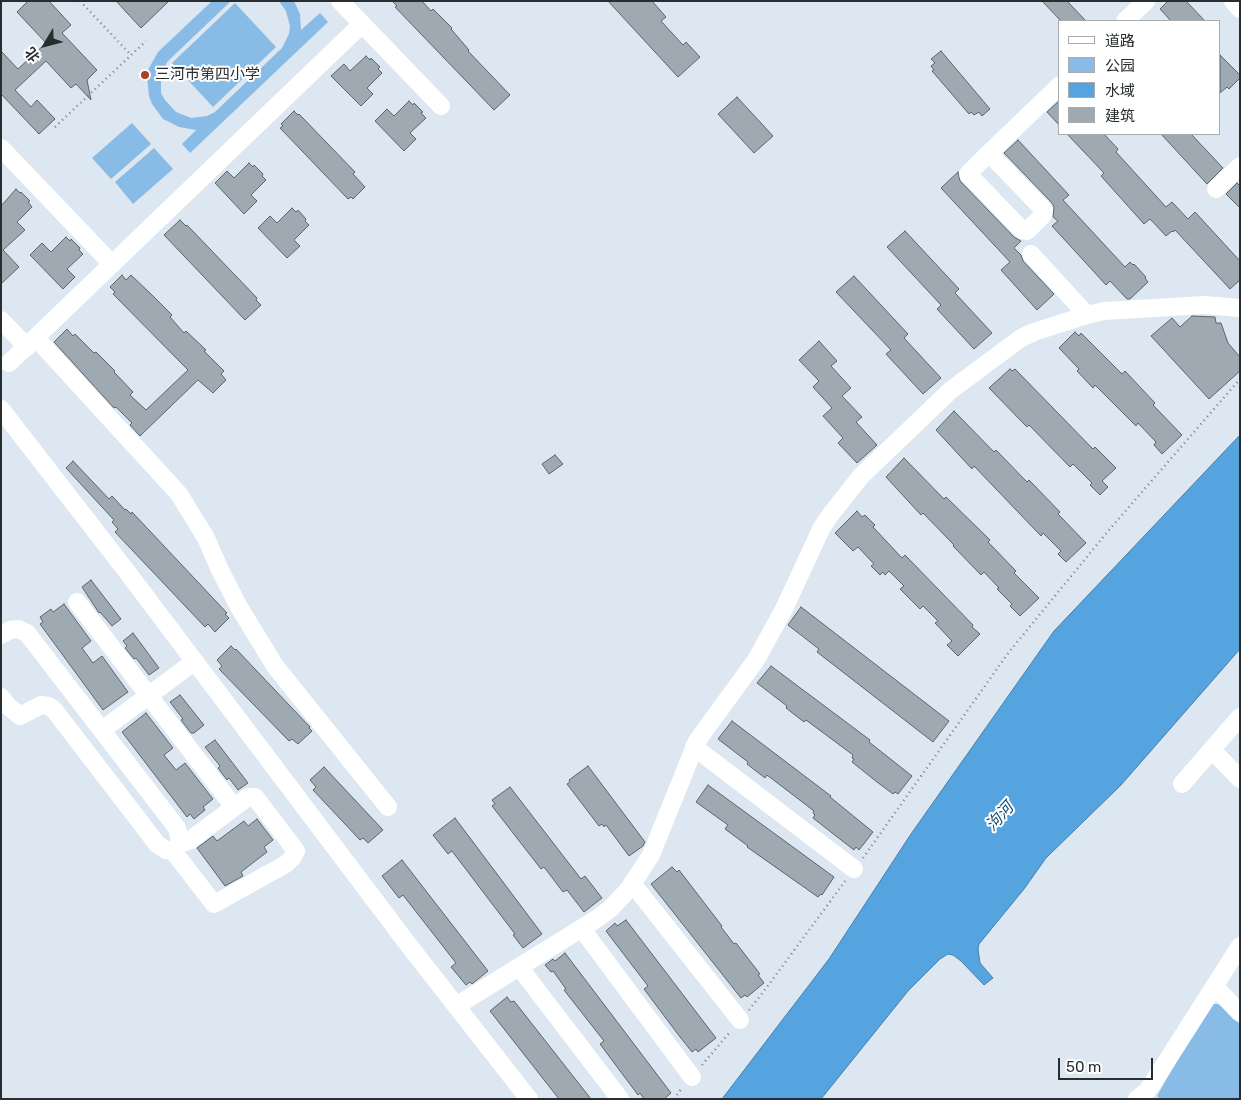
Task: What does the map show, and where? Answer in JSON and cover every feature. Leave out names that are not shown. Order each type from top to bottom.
[{"type":"street","points":[[340,1],[441,106]]},
{"type":"street","points":[[1126,20],[1146,1]]},
{"type":"street","points":[[1233,1],[1240,9]]},
{"type":"street","points":[[9,363],[362,24]]},
{"type":"street","points":[[990,153],[1058,87]]},
{"type":"street","points":[[5,159],[112,264]]},
{"type":"street","points":[[1216,189],[1240,166]]},
{"type":"street","points":[[1031,254],[1087,315]]},
{"type":"street","points":[[456,1006],[582,929],[610,909],[632,883],[650,855],[694,747],[756,660],[784,609],[822,527],[861,476],[951,390],[1005,349],[1034,332],[1087,315],[1104,311],[1204,305],[1240,308]]},
{"type":"street","points":[[1,320],[31,342],[179,494],[206,538],[239,607],[275,666],[388,807]]},
{"type":"street","points":[[1,409],[407,944],[530,1099]]},
{"type":"street","points":[[77,602],[234,807]]},
{"type":"street","points":[[1,635],[10,630],[18,629],[27,633],[177,828],[180,841],[176,848]]},
{"type":"street","points":[[102,730],[194,662]]},
{"type":"street","points":[[1,697],[20,716],[45,704],[55,711],[157,844],[166,850],[189,842],[248,797],[255,797],[296,851],[286,864],[214,904],[176,848]]},
{"type":"street","points":[[1182,784],[1240,717]]},
{"type":"street","points":[[694,747],[854,869]]},
{"type":"street","points":[[1212,750],[1240,779]]},
{"type":"street","points":[[632,883],[740,1020]]},
{"type":"street","points":[[582,929],[692,1077]]},
{"type":"street","points":[[1137,1099],[1154,1082],[1240,946]]},
{"type":"street","points":[[520,968],[620,1099]]},
{"type":"street","points":[[1214,986],[1240,1014]]},
{"type":"path","points":[[80,1],[131,55]]},
{"type":"path","points":[[55,128],[146,41]]},
{"type":"path","points":[[674,1099],[764,991],[933,762],[1009,652],[1109,530],[1240,379]]},
{"type":"green space","points":[[212,1],[231,1],[167,62],[161,77],[161,93],[165,100],[176,112],[191,118],[207,116],[215,112],[282,48],[289,34],[290,26],[286,11],[279,1],[294,1],[300,14],[301,30],[320,13],[328,22],[190,153],[182,144],[196,130],[179,127],[163,119],[152,104],[147,77],[149,68],[158,52]]},
{"type":"green space","points":[[235,3],[276,47],[213,107],[172,63]]},
{"type":"green space","points":[[132,123],[151,144],[111,179],[92,158]]},
{"type":"green space","points":[[154,148],[173,169],[133,204],[115,182]]},
{"type":"green space","points":[[1218,1004],[1224,1008],[1240,1024],[1240,1099],[1160,1099],[1157,1096],[1209,1005]]},
{"type":"water","name":"泃河","points":[[1240,435],[1240,649],[1121,785],[1046,858],[1024,889],[979,944],[980,963],[993,978],[984,985],[953,955],[948,954],[940,959],[908,991],[821,1099],[722,1099],[829,959],[911,834],[1054,631]]},
{"type":"building","points":[[28,1],[49,1],[71,25],[62,33],[97,70],[87,80],[91,100],[76,84],[71,88],[46,61],[15,90],[31,107],[37,100],[55,119],[39,134],[1,94],[1,51],[18,69],[46,43],[17,12]]},
{"type":"building","points":[[116,1],[169,1],[141,28]]},
{"type":"building","points":[[392,1],[422,1],[431,11],[433,9],[452,28],[468,51],[510,95],[494,110],[395,7],[397,6]]},
{"type":"building","points":[[608,1],[652,1],[666,17],[661,21],[683,45],[686,42],[700,57],[678,77]]},
{"type":"building","points":[[1042,1],[1067,1],[1085,20],[1060,20]]},
{"type":"building","points":[[1168,1],[1186,1],[1204,20],[1170,20],[1160,9]]},
{"type":"building","points":[[941,51],[990,109],[982,116],[979,112],[974,115],[971,112],[969,114],[932,71],[934,70],[931,66],[935,63],[931,59]]},
{"type":"building","points":[[366,56],[370,60],[371,58],[380,67],[378,69],[382,73],[367,88],[373,94],[361,106],[331,76],[344,64],[350,71]]},
{"type":"building","points":[[1221,56],[1240,75],[1240,78],[1229,89],[1227,87],[1221,92]]},
{"type":"building","points":[[737,97],[773,136],[754,153],[718,114]]},
{"type":"building","points":[[409,101],[413,105],[414,103],[423,112],[421,113],[426,118],[410,133],[416,139],[404,151],[375,121],[387,109],[394,116]]},
{"type":"building","points":[[1058,102],[1058,124],[1047,112]]},
{"type":"building","points":[[294,111],[355,172],[353,174],[365,187],[353,199],[351,197],[348,199],[280,128],[283,126],[281,124]]},
{"type":"building","points":[[1068,135],[1105,135],[1118,149],[1116,152],[1166,207],[1172,202],[1188,219],[1195,212],[1240,261],[1240,280],[1230,289],[1175,230],[1166,236],[1150,219],[1144,224],[1101,176],[1104,173]]},
{"type":"building","points":[[1162,135],[1192,135],[1223,168],[1207,184]]},
{"type":"building","points":[[1018,140],[1069,195],[1063,200],[1125,267],[1130,262],[1146,277],[1148,282],[1130,299],[1127,299],[1110,281],[1106,285],[1052,226],[1058,221],[1053,217],[1054,207],[1052,203],[1004,153]]},
{"type":"building","points":[[249,163],[253,167],[254,165],[263,174],[262,176],[266,180],[251,195],[257,201],[244,214],[215,183],[227,171],[234,178]]},
{"type":"building","points":[[958,172],[960,181],[1014,237],[1021,241],[1014,248],[1021,255],[1023,261],[1054,294],[1037,310],[1001,270],[1010,262],[941,188]]},
{"type":"building","points":[[1237,183],[1240,186],[1240,208],[1226,194]]},
{"type":"building","points":[[16,189],[30,201],[28,202],[32,207],[17,222],[25,230],[3,250],[19,267],[1,284],[1,206]]},
{"type":"building","points":[[292,208],[296,212],[298,210],[309,225],[294,240],[300,246],[287,258],[258,228],[270,216],[277,223]]},
{"type":"building","points":[[180,220],[257,298],[256,300],[261,305],[245,320],[164,235]]},
{"type":"building","points":[[905,231],[959,289],[955,293],[992,333],[974,349],[937,309],[941,305],[887,247]]},
{"type":"building","points":[[66,237],[70,241],[71,239],[80,248],[79,250],[83,254],[67,269],[75,277],[63,289],[30,255],[42,243],[51,252]]},
{"type":"building","points":[[122,275],[126,280],[131,275],[172,315],[170,317],[184,333],[186,331],[206,350],[204,351],[224,371],[221,374],[226,380],[213,393],[198,380],[140,436],[130,425],[132,423],[116,407],[114,408],[54,342],[67,329],[73,336],[75,334],[115,371],[133,392],[130,395],[146,410],[188,370],[113,294],[115,292],[110,287]]},
{"type":"building","points":[[854,276],[908,334],[904,338],[941,378],[923,394],[886,354],[891,350],[836,292]]},
{"type":"building","points":[[1192,316],[1215,317],[1216,323],[1221,323],[1228,343],[1240,357],[1240,371],[1209,399],[1151,336],[1172,318],[1180,327]]},
{"type":"building","points":[[1075,332],[1079,336],[1081,333],[1122,374],[1125,371],[1155,403],[1153,405],[1182,435],[1162,454],[1154,445],[1156,442],[1138,423],[1136,426],[1095,385],[1093,388],[1077,371],[1079,369],[1059,348]]},
{"type":"building","points":[[819,341],[837,361],[831,366],[851,388],[842,396],[862,417],[856,422],[877,445],[857,463],[838,443],[843,438],[823,416],[832,408],[813,387],[819,381],[799,360]]},
{"type":"building","points":[[1010,369],[1012,371],[1015,369],[1093,449],[1095,447],[1116,468],[1102,481],[1108,487],[1100,495],[1090,485],[1092,483],[1073,464],[1070,467],[989,388]]},
{"type":"building","points":[[954,411],[994,452],[996,450],[1027,482],[1029,480],[1060,512],[1058,514],[1086,543],[1066,562],[1058,554],[1061,551],[1043,533],[1041,536],[974,466],[972,469],[936,430]]},
{"type":"building","points":[[555,455],[563,464],[549,474],[542,464]]},
{"type":"building","points":[[904,458],[944,499],[946,497],[990,540],[988,542],[1016,571],[1014,573],[1039,598],[1020,616],[984,572],[981,575],[923,513],[921,515],[886,477]]},
{"type":"building","points":[[73,461],[109,499],[112,496],[125,510],[131,514],[132,512],[227,613],[225,614],[229,618],[215,632],[208,624],[205,627],[115,532],[118,529],[112,522],[114,520],[66,468]]},
{"type":"building","points":[[857,511],[862,517],[865,515],[875,525],[873,527],[902,558],[905,555],[980,634],[958,656],[947,645],[952,641],[935,623],[938,621],[923,606],[920,609],[900,589],[904,586],[889,571],[885,575],[883,572],[880,575],[871,566],[874,564],[858,547],[853,551],[835,533]]},
{"type":"building","points":[[91,580],[121,619],[112,626],[99,613],[82,587]]},
{"type":"building","points":[[64,604],[91,641],[82,648],[93,663],[102,656],[128,692],[103,710],[40,624],[43,622],[40,617],[51,609],[53,612]]},
{"type":"building","points":[[801,607],[949,721],[933,742],[817,652],[819,649],[788,625]]},
{"type":"building","points":[[133,633],[159,668],[149,675],[136,658],[134,659],[125,648],[127,646],[123,641]]},
{"type":"building","points":[[231,646],[310,727],[312,731],[298,744],[292,739],[289,741],[219,669],[222,666],[217,660]]},
{"type":"building","points":[[771,666],[870,740],[869,742],[912,776],[898,794],[895,792],[893,794],[877,782],[852,762],[854,759],[852,758],[853,755],[806,720],[804,722],[757,683]]},
{"type":"building","points":[[180,695],[204,725],[194,733],[191,733],[170,702]]},
{"type":"building","points":[[146,713],[173,748],[164,755],[176,770],[185,763],[213,799],[203,807],[205,810],[194,819],[190,814],[187,817],[122,732]]},
{"type":"building","points":[[732,721],[831,796],[873,832],[859,850],[856,847],[854,850],[813,818],[815,815],[814,811],[767,775],[765,778],[718,739]]},
{"type":"building","points":[[215,740],[248,783],[238,790],[229,778],[227,780],[218,768],[220,766],[205,747]]},
{"type":"building","points":[[588,766],[645,842],[643,846],[629,856],[606,825],[604,827],[602,824],[599,826],[567,784],[570,782],[569,780]]},
{"type":"building","points":[[324,767],[383,830],[368,843],[363,838],[360,840],[313,790],[316,787],[310,780]]},
{"type":"building","points":[[708,785],[834,877],[822,895],[818,897],[747,847],[725,829],[728,825],[696,802]]},
{"type":"building","points":[[510,787],[581,879],[585,876],[602,898],[584,912],[567,890],[563,892],[544,867],[541,869],[492,806],[495,804],[492,800]]},
{"type":"building","points":[[455,818],[542,934],[523,948],[513,935],[515,934],[452,851],[448,854],[433,835]]},
{"type":"building","points":[[257,819],[273,840],[264,847],[267,852],[241,872],[243,876],[225,886],[197,848],[213,836],[217,841],[244,821],[248,826]]},
{"type":"building","points":[[402,860],[488,971],[472,984],[470,982],[466,985],[451,967],[456,963],[403,895],[399,898],[382,876]]},
{"type":"building","points":[[672,867],[677,872],[679,870],[734,944],[736,943],[760,974],[758,975],[764,983],[747,997],[745,995],[741,998],[651,884]]},
{"type":"building","points":[[626,920],[716,1038],[698,1052],[696,1049],[692,1052],[677,1033],[644,989],[648,986],[606,931],[615,923],[617,926]]},
{"type":"building","points":[[565,953],[671,1093],[664,1099],[644,1099],[640,1093],[638,1095],[600,1044],[604,1041],[564,990],[566,989],[553,971],[551,972],[545,965],[553,959],[555,961]]},
{"type":"building","points":[[507,997],[511,1002],[514,1001],[591,1099],[559,1099],[490,1011]]},
{"type":"place","name":"三河市第四小学","points":[[145,75]]}]
